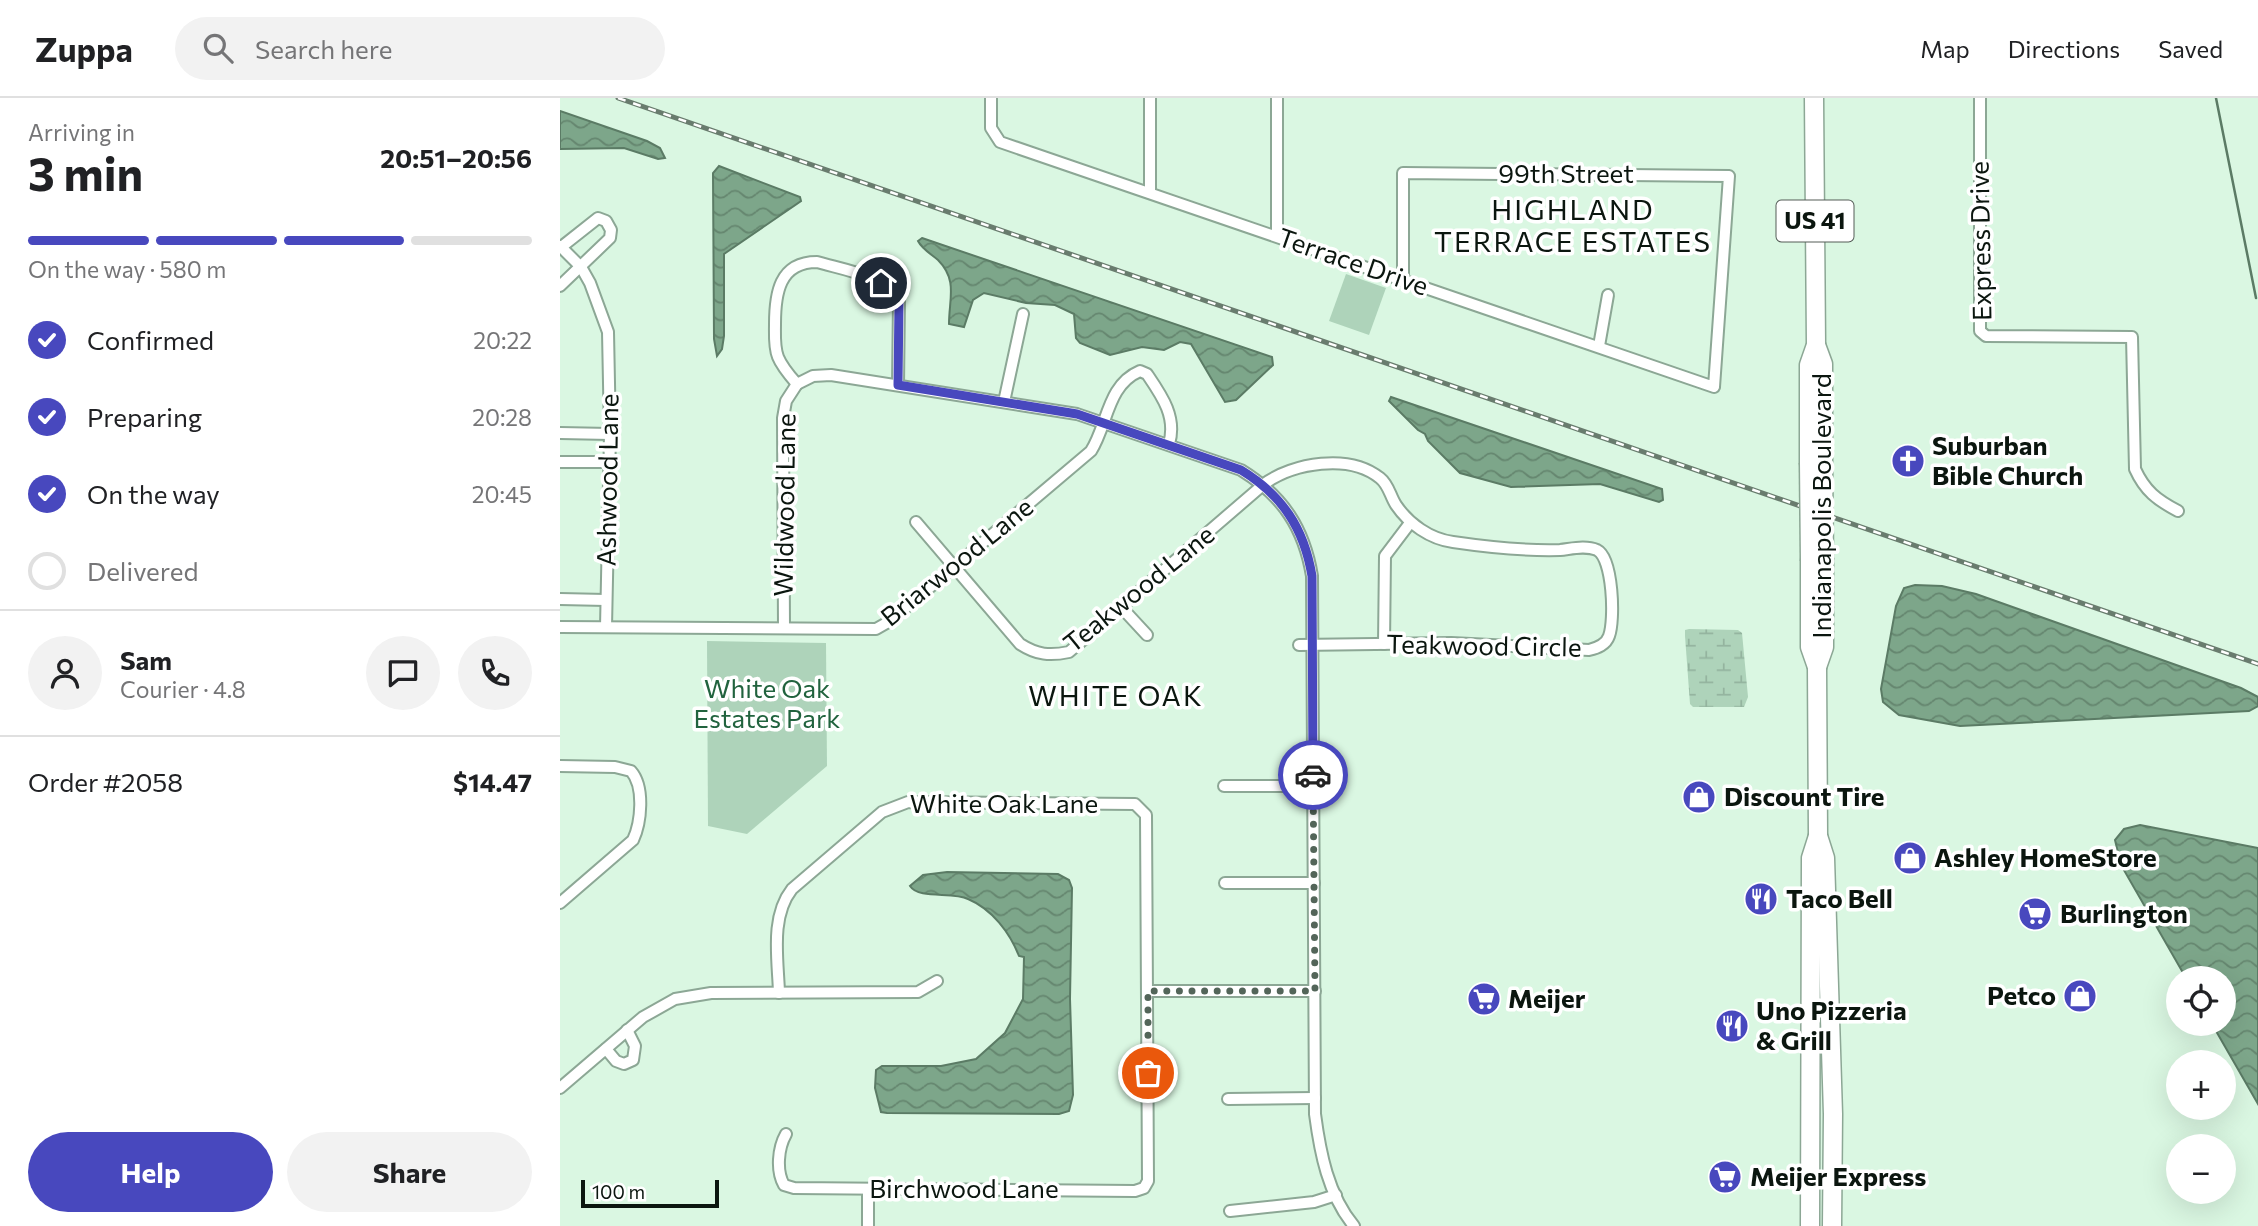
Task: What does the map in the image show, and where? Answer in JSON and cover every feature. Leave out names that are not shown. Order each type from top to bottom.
[{"type":"highway","name":"Indianapolis Boulevard","points":[[1810,1226],[1811,859],[1818,836],[1817,667],[1824,647],[1817,560],[1816,463],[1823,364],[1816,345],[1814,98]]},
{"type":"highway","name":"Indianapolis Boulevard","points":[[1818,836],[1825,858],[1833,1114],[1832,1226]]},
{"type":"street","name":"Terrace Drive","points":[[991,98],[994,136],[1000,142],[1714,387]]},
{"type":"street","points":[[1150,98],[1150,192]]},
{"type":"street","points":[[1276,98],[1277,235]]},
{"type":"street","name":"Express Drive","points":[[1980,98],[1980,331],[1986,336],[2132,337],[2135,469],[2143,486],[2155,499],[2178,511]]},
{"type":"street","name":"99th Street","points":[[1403,280],[1403,173],[1729,176],[1714,387]]},
{"type":"street","points":[[560,247],[598,218],[606,221],[611,230],[610,238],[560,286]]},
{"type":"street","name":"Ashwood Lane","points":[[560,247],[581,267],[600,303],[608,332],[610,462],[606,627]]},
{"type":"street","points":[[898,385],[899,301],[894,292],[881,283],[817,262],[807,262],[780,279],[775,295],[778,356],[797,384],[813,376],[831,375],[1077,414],[1241,470],[1264,484],[1284,505],[1299,529],[1308,552],[1312,576],[1315,1098],[1320,1149],[1336,1195],[1354,1226]]},
{"type":"street","points":[[1599,346],[1608,295]]},
{"type":"street","points":[[1004,402],[1023,314]]},
{"type":"street","name":"Briarwood Lane","points":[[560,627],[876,629],[891,621],[1091,451],[1111,399],[1131,375],[1140,371],[1147,374],[1172,418],[1174,428],[1169,444]]},
{"type":"street","name":"Wildwood Lane","points":[[784,628],[783,418],[786,401],[797,384]]},
{"type":"street","points":[[560,433],[610,434]]},
{"type":"street","points":[[560,462],[610,462]]},
{"type":"street","points":[[1264,484],[1296,467],[1356,467],[1380,478],[1410,523],[1385,556],[1384,644]]},
{"type":"street","name":"Teakwood Lane","points":[[916,522],[1020,644],[1034,653],[1052,656],[1069,652],[1264,484]]},
{"type":"street","name":"Teakwood Circle","points":[[1299,645],[1451,643],[1589,650],[1602,646],[1610,635],[1611,570],[1606,558],[1597,550],[1450,542],[1410,523]]},
{"type":"street","points":[[560,599],[606,600]]},
{"type":"street","points":[[1122,608],[1147,635]]},
{"type":"street","points":[[560,766],[615,767],[631,771],[639,786],[638,829],[633,841],[560,903]]},
{"type":"street","points":[[1224,786],[1313,786]]},
{"type":"street","name":"White Oak Lane","points":[[779,993],[778,917],[782,901],[792,889],[882,812],[894,805],[908,803],[1122,804],[1143,808],[1146,815],[1148,991]]},
{"type":"street","points":[[1225,883],[1314,883]]},
{"type":"street","points":[[560,1088],[627,1030],[660,1006],[675,999],[711,993],[918,992],[937,981]]},
{"type":"street","points":[[1148,991],[1315,991]]},
{"type":"street","name":"Birchwood Lane","points":[[786,1134],[780,1144],[780,1178],[784,1185],[868,1188],[1144,1188],[1148,1181],[1148,991]]},
{"type":"street","points":[[606,1049],[616,1061],[624,1064],[634,1060],[635,1046],[627,1030]]},
{"type":"street","points":[[1228,1099],[1315,1098]]},
{"type":"street","points":[[868,1188],[868,1226]]},
{"type":"street","points":[[1230,1211],[1314,1202],[1336,1195]]},
{"type":"green space","points":[[1346,274],[1386,288],[1369,335],[1329,321]]},
{"type":"green space","points":[[1685,630],[1738,630],[1742,633],[1748,697],[1744,707],[1693,707],[1690,704],[1685,636]]},
{"type":"green space","name":"White Oak Estates Park","points":[[707,641],[826,643],[827,766],[747,834],[708,826]]},
{"type":"water","points":[[560,111],[647,141],[660,148],[665,158],[658,159],[624,148],[560,149]]},
{"type":"water","points":[[719,166],[800,197],[801,201],[724,254],[724,336],[722,349],[717,356],[714,339],[713,173]]},
{"type":"water","points":[[922,238],[1272,357],[1273,365],[1236,400],[1225,402],[1191,344],[1180,342],[1164,350],[1142,347],[1110,355],[1080,343],[1076,338],[1074,314],[1055,305],[1026,303],[984,293],[973,300],[964,327],[949,324],[951,290],[948,275],[938,260],[920,244],[918,241]]},
{"type":"water","points":[[1391,397],[1662,489],[1663,500],[1659,502],[1600,484],[1511,487],[1460,473],[1428,441],[1425,434],[1389,401]]},
{"type":"water","points":[[1915,585],[1942,586],[1976,594],[2241,688],[2258,697],[2258,706],[2249,711],[1960,726],[1899,715],[1883,702],[1881,689],[1896,606],[1904,588]]},
{"type":"water","points":[[2140,825],[2258,848],[2258,1104],[2236,1066],[2236,1050],[2227,1050],[2219,1036],[2236,1036],[2236,966],[2179,966],[2121,865],[2115,840],[2124,829]]},
{"type":"water","points":[[947,872],[1058,874],[1069,880],[1072,888],[1070,999],[1073,1095],[1069,1111],[1059,1114],[881,1112],[875,1088],[876,1070],[882,1066],[941,1066],[976,1059],[1005,1033],[1023,999],[1024,957],[1019,956],[1011,939],[992,915],[968,899],[921,893],[910,886],[923,875]]},
{"type":"waterway","points":[[2216,98],[2256,298]]},
{"type":"railway","points":[[618,98],[2258,664]]},
{"type":"way so far","points":[[1148,1073],[1148,991],[1315,991],[1313,775]]},
{"type":"place","name":"Suburban Bible Church","points":[[1908,461]]},
{"type":"place","name":"Discount Tire","points":[[1699,797]]},
{"type":"place","name":"Ashley HomeStore","points":[[1910,858]]},
{"type":"place","name":"Taco Bell","points":[[1761,899]]},
{"type":"place","name":"Burlington","points":[[2035,914]]},
{"type":"place","name":"Petco","points":[[2080,996]]},
{"type":"place","name":"Meijer","points":[[1484,999]]},
{"type":"place","name":"Uno Pizzeria & Grill","points":[[1732,1026]]},
{"type":"place","name":"Meijer Express","points":[[1725,1177]]},
{"type":"district","name":"HIGHLAND TERRACE ESTATES","points":[[1573,226]]},
{"type":"district","name":"WHITE OAK","points":[[1116,696]]},
{"type":"route","points":[[881,283],[894,292],[899,301],[898,385],[1077,414],[1241,470],[1264,484],[1284,505],[1299,529],[1308,552],[1312,576],[1313,775]]}]
